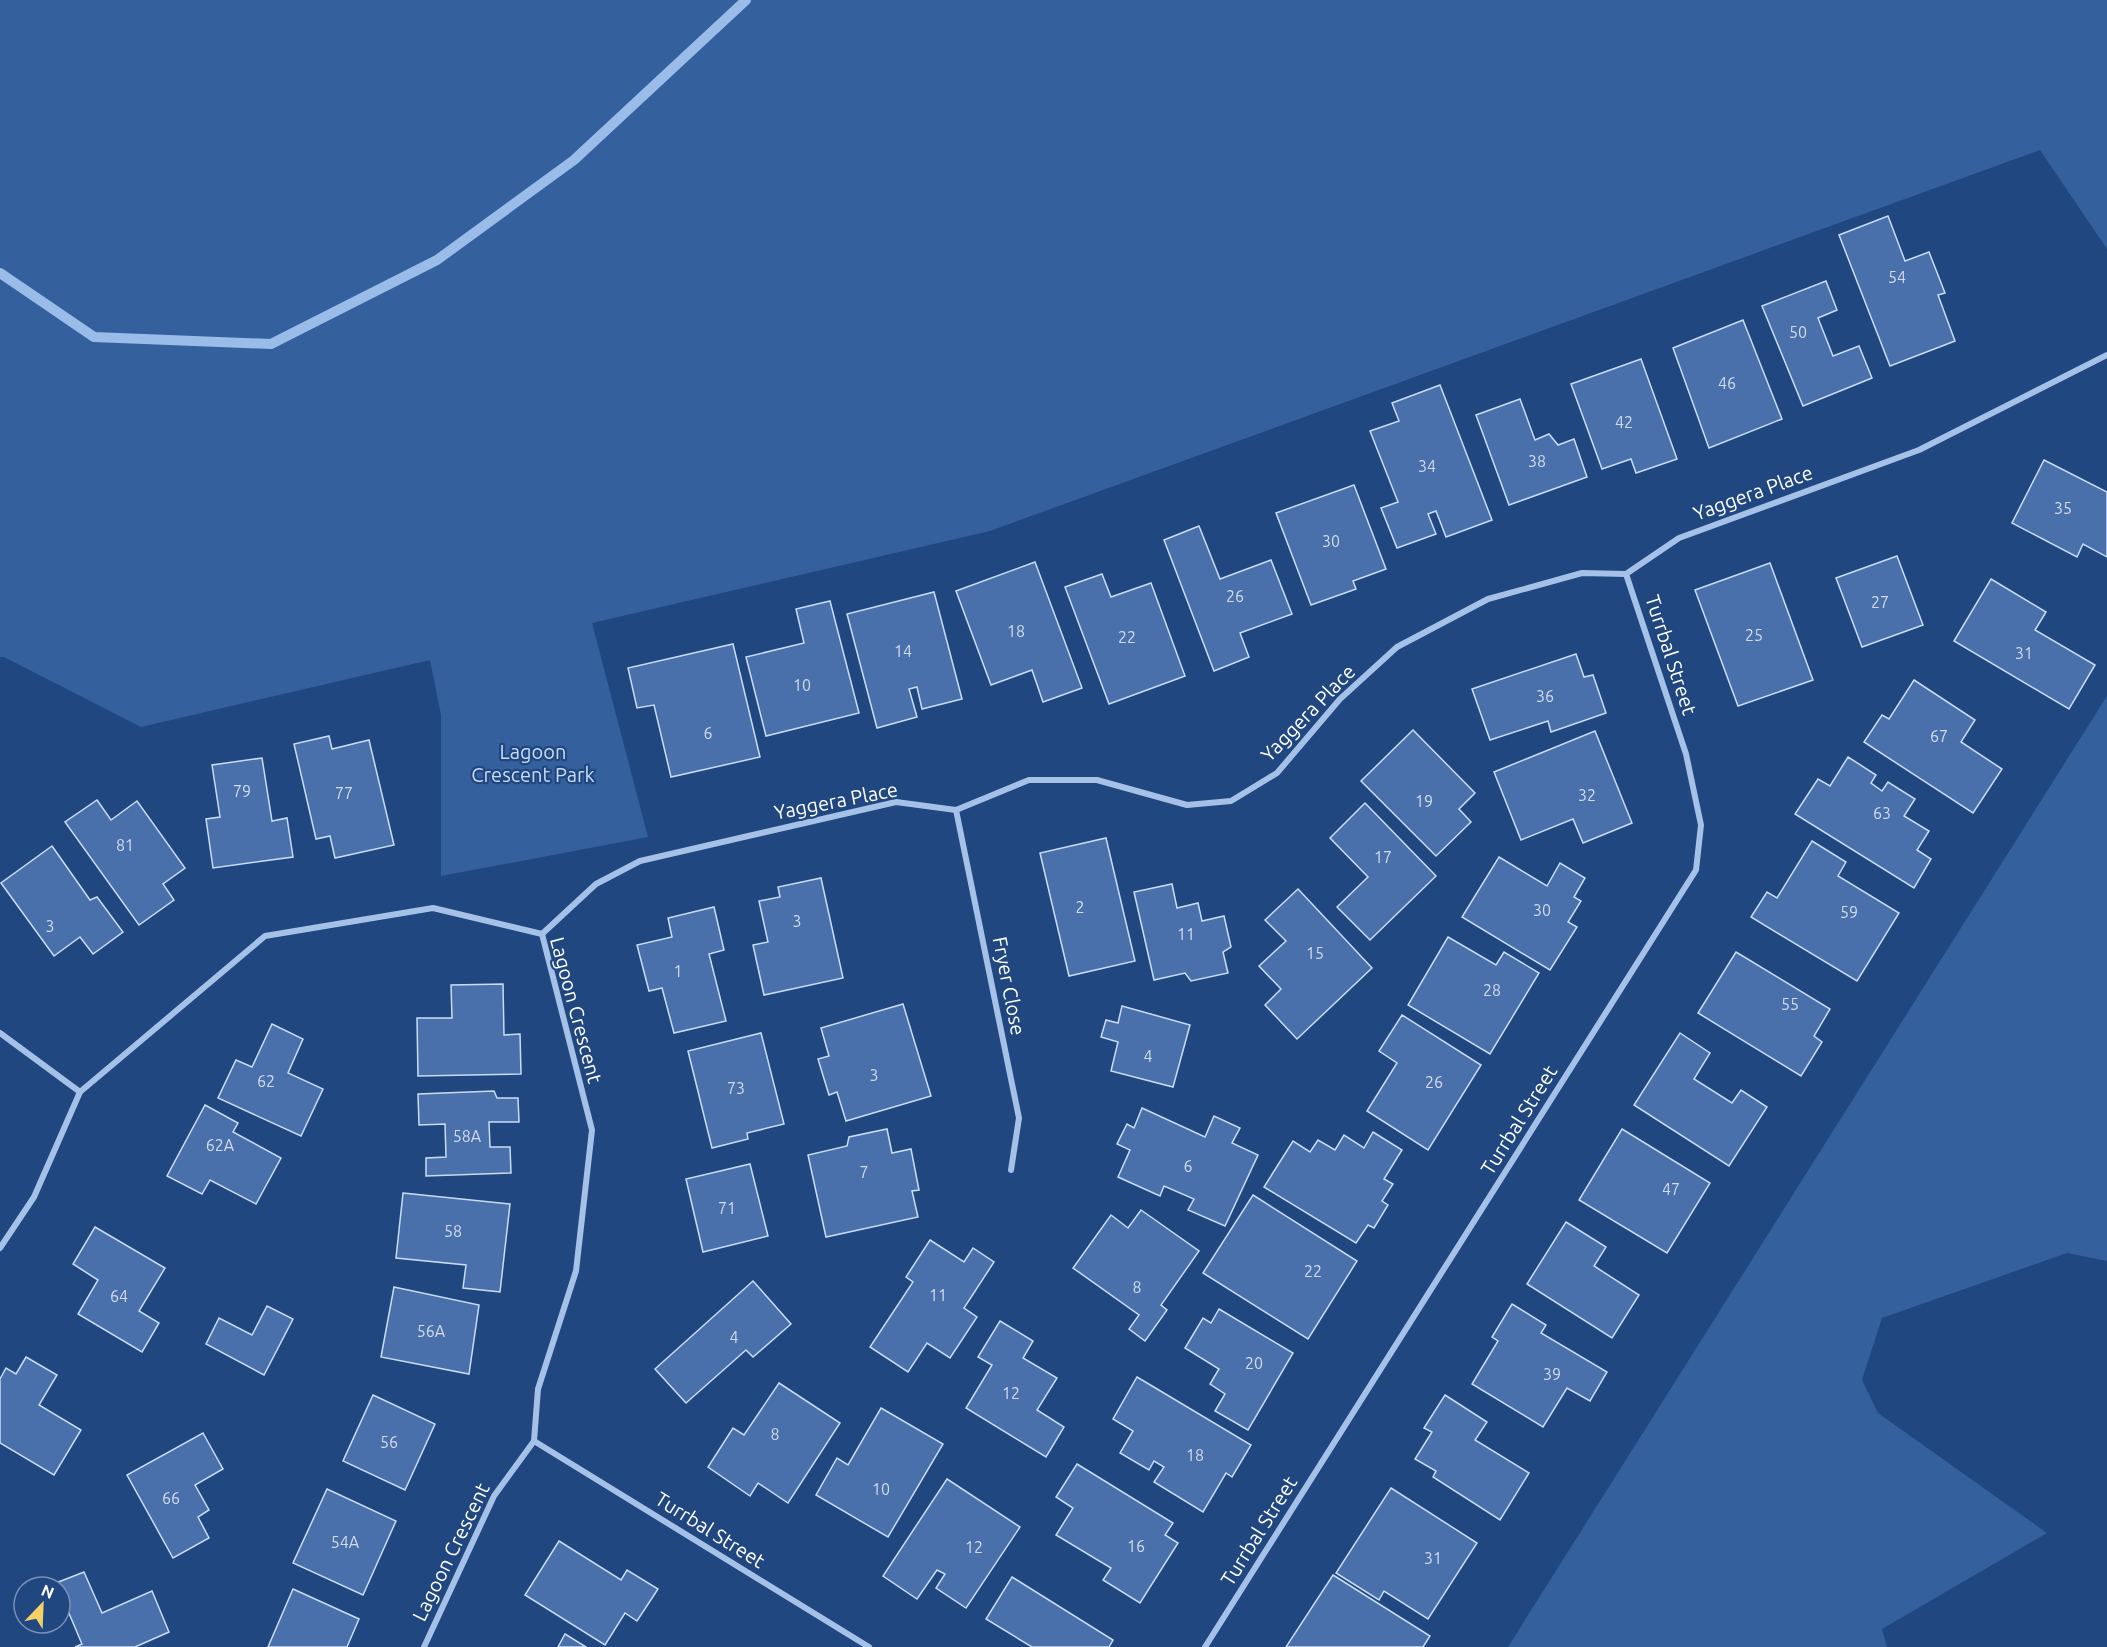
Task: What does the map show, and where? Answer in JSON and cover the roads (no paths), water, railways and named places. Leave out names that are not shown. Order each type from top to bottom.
[{"type":"street","name":"Yaggera Place","points":[[542,934],[596,884],[639,861],[896,802],[956,810],[1029,780],[1097,780],[1187,805],[1231,801],[1277,773],[1340,699],[1397,647],[1488,599],[1582,573],[1626,574],[1679,538],[1919,450],[2107,355]]},
{"type":"street","name":"Turrbal Street","points":[[1205,1647],[1696,870],[1701,825],[1686,754],[1626,574]]},
{"type":"street","name":"Fryer Close","points":[[956,810],[1019,1118],[1011,1170]]},
{"type":"street","name":"Lagoon Crescent","points":[[0,1248],[34,1197],[80,1092],[265,936],[433,908],[542,934],[592,1130],[576,1271],[538,1389],[534,1441],[494,1496],[424,1647]]},
{"type":"street","points":[[0,1033],[80,1092]]},
{"type":"street","name":"Turrbal Street","points":[[534,1441],[869,1647]]},
{"type":"waterway","points":[[0,273],[94,337],[271,344],[437,260],[574,160],[746,0]]},
{"type":"park label","name":"Lagoon Crescent Park","points":[[533,764]]}]
